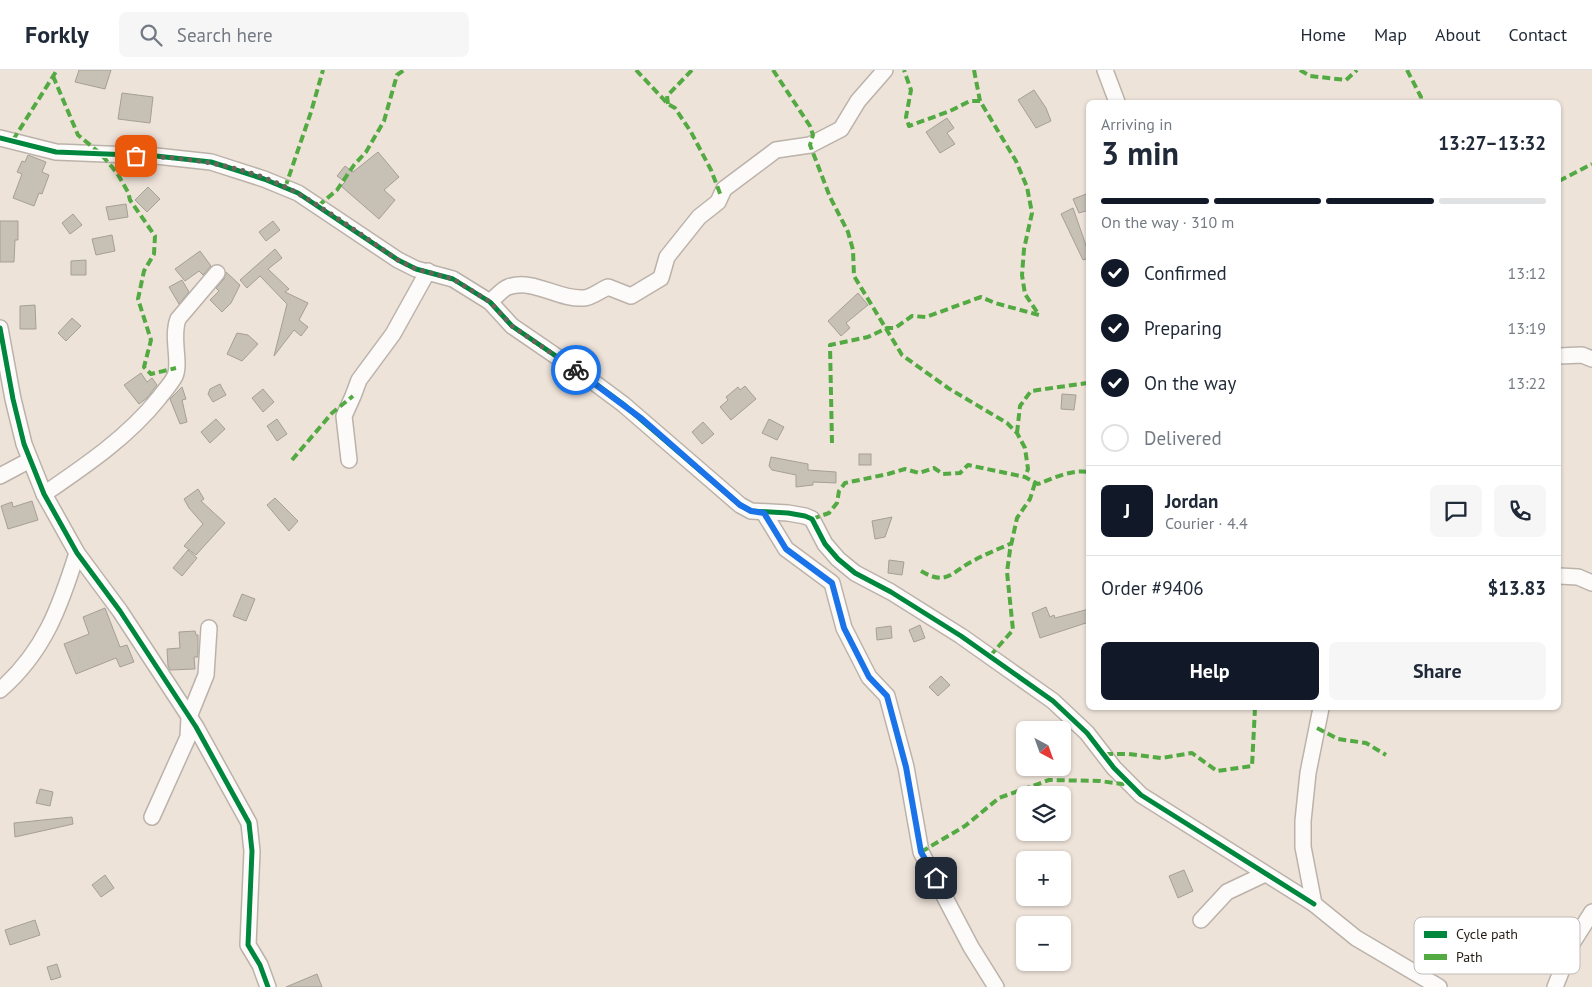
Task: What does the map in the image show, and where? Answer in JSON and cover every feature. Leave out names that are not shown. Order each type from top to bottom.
[{"type":"street","points":[[490,302],[507,287],[520,286],[539,287],[557,294],[585,299],[608,287],[631,296],[661,278],[667,257],[699,216],[718,202],[724,189],[776,150],[810,145],[841,129],[858,101],[885,70]]},
{"type":"street","points":[[1105,70],[1116,100]]},
{"type":"street","points":[[0,138],[56,152],[156,156],[211,162],[264,179],[298,194],[398,260],[416,269],[453,279],[490,302],[512,326],[623,404],[740,505],[751,511],[788,513],[812,519],[825,544],[838,559],[855,573],[891,592],[961,636],[1033,686],[1076,722],[1097,745],[1114,768],[1141,795],[1314,904],[1356,938],[1414,972]]},
{"type":"street","points":[[349,460],[344,416],[352,396],[359,380],[393,334],[428,272]]},
{"type":"street","points":[[44,494],[80,470],[143,417],[166,389],[176,374],[174,328],[178,319],[217,273]]},
{"type":"street","points":[[0,328],[13,399],[24,444],[44,494],[77,553],[120,611],[189,716],[224,774],[249,823],[252,851],[248,945],[260,965],[268,987]]},
{"type":"street","points":[[1561,356],[1590,354]]},
{"type":"street","points":[[0,476],[30,460]]},
{"type":"street","points":[[764,513],[786,549],[832,583],[844,628],[869,677],[887,696],[906,767],[921,852],[971,947],[996,987]]},
{"type":"street","points":[[0,690],[29,661],[50,628],[77,553]]},
{"type":"street","points":[[1561,576],[1578,576],[1592,583]]},
{"type":"street","points":[[152,817],[188,737],[189,716],[206,675],[209,628]]},
{"type":"street","points":[[1314,904],[1303,847],[1303,821],[1308,773],[1321,710]]},
{"type":"street","points":[[1201,920],[1226,892],[1265,874]]},
{"type":"street","points":[[1580,931],[1592,912]]},
{"type":"street","points":[[1417,974],[1439,987]]},
{"type":"street","points":[[1555,987],[1560,974]]},
{"type":"building","points":[[79,70],[111,70],[105,89],[75,82]]},
{"type":"building","points":[[1034,90],[1046,108],[1051,121],[1036,128],[1018,100]]},
{"type":"building","points":[[122,93],[153,97],[150,123],[118,119]]},
{"type":"building","points":[[947,118],[954,128],[947,133],[955,144],[940,153],[926,132]]},
{"type":"building","points":[[378,152],[399,177],[384,190],[395,200],[379,219],[341,186],[345,182],[337,176],[345,166],[353,172]]},
{"type":"building","points":[[28,155],[46,162],[42,172],[49,175],[42,194],[39,193],[34,206],[13,198],[22,174],[17,172],[22,161],[25,162]]},
{"type":"building","points":[[148,187],[160,199],[147,212],[135,200]]},
{"type":"building","points":[[1086,194],[1086,211],[1079,213],[1073,199]]},
{"type":"building","points":[[126,204],[128,217],[109,220],[106,207]]},
{"type":"building","points":[[1073,208],[1086,245],[1086,259],[1083,260],[1061,214]]},
{"type":"building","points":[[73,214],[82,225],[70,234],[62,223]]},
{"type":"building","points":[[0,221],[18,221],[18,240],[15,240],[14,262],[0,262]]},
{"type":"building","points":[[273,221],[280,230],[266,241],[259,232]]},
{"type":"building","points":[[112,235],[115,251],[96,255],[92,239]]},
{"type":"building","points":[[275,249],[282,258],[268,269],[289,289],[285,292],[308,303],[299,320],[308,327],[301,336],[294,330],[274,356],[287,304],[260,276],[247,288],[240,280]]},
{"type":"building","points":[[200,251],[211,266],[203,275],[199,271],[185,281],[175,269]]},
{"type":"building","points":[[86,260],[86,275],[71,275],[71,261]]},
{"type":"building","points":[[226,272],[240,285],[231,303],[222,312],[210,300],[219,291],[216,288],[224,279]]},
{"type":"building","points":[[182,280],[189,292],[179,304],[169,287]]},
{"type":"building","points":[[858,293],[868,305],[846,323],[850,328],[841,336],[828,321]]},
{"type":"building","points":[[35,305],[36,329],[20,329],[20,306]]},
{"type":"building","points":[[72,318],[81,326],[66,341],[58,333]]},
{"type":"building","points":[[237,333],[248,335],[258,344],[242,361],[227,354]]},
{"type":"building","points":[[141,373],[147,382],[152,378],[157,385],[147,398],[139,404],[124,385]]},
{"type":"building","points":[[220,384],[226,395],[213,402],[208,394],[210,389]]},
{"type":"building","points":[[745,386],[756,399],[731,420],[720,407],[728,400],[726,397],[738,387],[740,390]]},
{"type":"building","points":[[182,387],[186,399],[182,400],[187,422],[180,424],[170,399]]},
{"type":"building","points":[[263,389],[274,402],[263,412],[252,398]]},
{"type":"building","points":[[1062,394],[1076,395],[1074,410],[1061,409]]},
{"type":"building","points":[[216,419],[225,429],[210,443],[201,432]]},
{"type":"building","points":[[277,419],[287,434],[277,441],[267,426]]},
{"type":"building","points":[[769,419],[784,427],[777,440],[762,433]]},
{"type":"building","points":[[703,422],[714,434],[702,444],[692,432]]},
{"type":"building","points":[[859,454],[871,454],[871,465],[859,465]]},
{"type":"building","points":[[771,457],[808,464],[808,470],[836,472],[836,483],[813,482],[813,485],[796,487],[796,475],[772,470],[769,466]]},
{"type":"building","points":[[198,489],[204,499],[201,501],[225,523],[196,555],[184,546],[203,524],[184,499]]},
{"type":"building","points":[[275,498],[298,521],[289,531],[267,505]]},
{"type":"building","points":[[32,501],[38,520],[8,529],[1,506],[12,502],[13,507]]},
{"type":"building","points":[[892,517],[885,537],[875,539],[872,521]]},
{"type":"building","points":[[188,550],[197,558],[182,576],[173,568]]},
{"type":"building","points":[[889,560],[904,562],[902,575],[888,573]]},
{"type":"building","points":[[242,594],[255,599],[246,621],[233,616]]},
{"type":"building","points":[[1046,607],[1050,617],[1054,615],[1055,618],[1086,610],[1086,623],[1040,638],[1032,613]]},
{"type":"building","points":[[105,608],[120,647],[127,645],[134,662],[120,667],[116,658],[76,674],[64,644],[89,634],[83,617]]},
{"type":"building","points":[[920,625],[925,638],[914,642],[909,630]]},
{"type":"building","points":[[891,626],[892,638],[877,640],[876,628]]},
{"type":"building","points":[[195,631],[196,635],[198,635],[198,657],[194,657],[195,669],[170,670],[167,649],[180,648],[179,632]]},
{"type":"building","points":[[941,676],[950,685],[938,696],[929,687]]},
{"type":"building","points":[[40,789],[53,792],[50,806],[36,803]]},
{"type":"building","points":[[72,817],[73,824],[15,837],[14,823]]},
{"type":"building","points":[[1184,870],[1193,891],[1178,898],[1169,876]]},
{"type":"building","points":[[105,875],[114,888],[101,897],[92,885]]},
{"type":"building","points":[[35,920],[40,935],[10,945],[5,930]]},
{"type":"building","points":[[57,964],[61,977],[51,980],[47,967]]},
{"type":"building","points":[[317,974],[322,987],[286,987]]},
{"type":"marked path","points":[[13,140],[57,70]]},
{"type":"marked path","points":[[285,188],[323,70]]},
{"type":"marked path","points":[[318,206],[337,190],[354,165],[366,152],[384,121],[397,75],[404,70]]},
{"type":"marked path","points":[[636,70],[668,104],[675,108],[691,132],[711,170],[721,196]]},
{"type":"marked path","points":[[668,104],[667,96],[692,70]]},
{"type":"marked path","points":[[773,70],[810,126],[813,135],[810,145],[830,197],[848,232],[853,250],[854,276],[902,355],[948,388],[1007,423],[1017,433],[1025,448],[1028,469],[1025,477]]},
{"type":"marked path","points":[[832,443],[830,345],[868,337],[887,328],[895,328],[912,316],[926,317],[981,297],[995,303],[1039,315],[1025,294],[1022,275],[1024,249],[1032,213],[1027,187],[1016,161],[980,101],[970,101],[950,111],[909,126],[906,117],[911,90],[904,70]]},
{"type":"marked path","points":[[974,70],[980,101]]},
{"type":"marked path","points":[[1300,70],[1310,76],[1346,80],[1357,70]]},
{"type":"marked path","points":[[1407,70],[1421,100]]},
{"type":"marked path","points":[[53,76],[78,135],[101,154],[117,173],[128,192],[130,200],[155,236],[154,254],[144,271],[138,299],[151,340],[144,367],[151,374],[176,368]]},
{"type":"marked path","points":[[1561,180],[1592,164]]},
{"type":"marked path","points":[[1017,433],[1020,406],[1031,391],[1086,383]]},
{"type":"marked path","points":[[292,460],[332,413],[353,396]]},
{"type":"marked path","points":[[812,519],[829,513],[837,503],[839,491],[845,483],[905,469],[919,473],[934,468],[943,474],[960,473],[968,465],[1025,477],[1038,484],[1070,473],[1086,472]]},
{"type":"marked path","points":[[990,656],[1013,630],[1007,572],[1010,550],[1017,518],[1030,499],[1035,483]]},
{"type":"marked path","points":[[921,571],[930,576],[944,578],[978,558],[1012,543]]},
{"type":"marked path","points":[[1105,754],[1129,754],[1161,758],[1192,753],[1217,771],[1252,766],[1255,710]]},
{"type":"marked path","points":[[1317,728],[1338,739],[1366,743],[1386,755]]},
{"type":"marked path","points":[[921,852],[965,826],[999,798],[1049,780],[1100,781],[1130,785]]},
{"type":"cycle path","points":[[0,138],[56,152],[156,156],[211,162],[264,179],[298,193],[398,260],[416,269],[453,279],[490,302],[512,326],[623,404],[740,505],[751,511],[788,513],[812,519],[825,544],[838,559],[855,573],[891,592],[961,636],[1053,701],[1087,733],[1114,768],[1141,795],[1314,904]]},
{"type":"cycle path","points":[[0,328],[13,399],[24,444],[44,494],[77,553],[120,611],[196,727],[249,823],[252,851],[248,945],[260,965],[268,987]]},
{"type":"way so far","points":[[136,156],[156,156],[211,162],[264,179],[298,194],[398,260],[416,269],[453,279],[490,302],[512,326],[576,370]]},
{"type":"route","points":[[576,370],[642,419],[740,505],[751,511],[764,513],[786,549],[832,583],[844,628],[869,677],[887,696],[906,767],[921,852],[936,878]]}]
